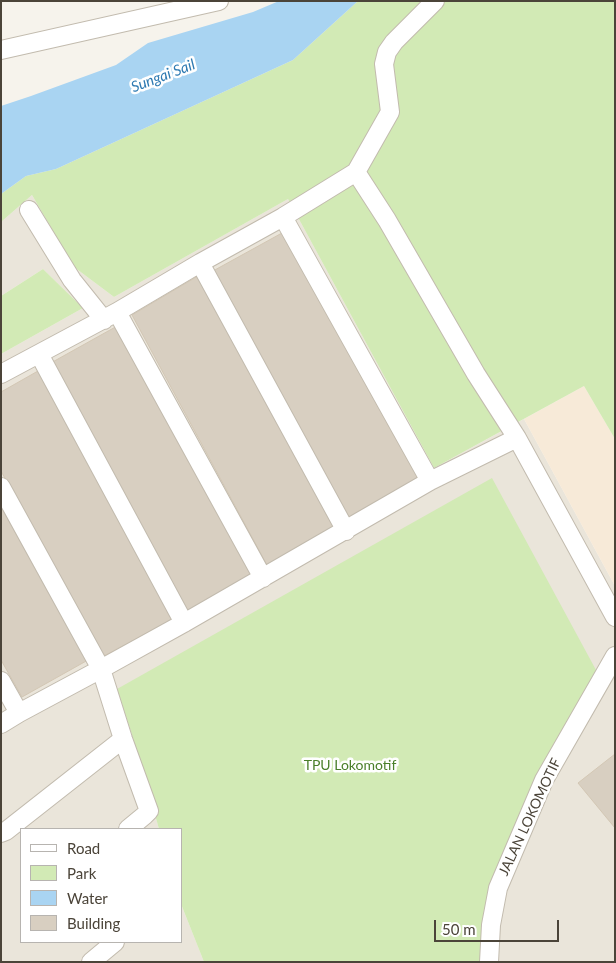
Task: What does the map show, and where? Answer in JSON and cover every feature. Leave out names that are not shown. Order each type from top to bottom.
[{"type":"street","points":[[1,50],[219,1]]},
{"type":"street","points":[[1,374],[111,316],[200,263],[283,218],[356,172],[390,112],[384,64],[388,52],[394,42],[435,1]]},
{"type":"street","points":[[356,172],[387,220],[476,374],[517,438],[615,617]]},
{"type":"street","points":[[29,210],[72,280],[111,316],[263,578]]},
{"type":"street","points":[[283,218],[430,481]]},
{"type":"street","points":[[200,263],[346,530]]},
{"type":"street","points":[[39,354],[184,623]]},
{"type":"street","points":[[1,724],[184,623],[430,481],[517,438]]},
{"type":"street","points":[[1,487],[101,670],[148,810],[145,815],[129,828]]},
{"type":"street","name":"JALAN LOKOMOTIF","points":[[489,962],[491,925],[498,888],[544,780],[615,656]]},
{"type":"street","points":[[1,681],[19,713]]},
{"type":"street","points":[[1,833],[14,825],[123,739]]},
{"type":"street","points":[[91,962],[114,943]]},
{"type":"shaded area","points":[[32,195],[74,267],[114,297],[288,199],[434,468],[524,419],[615,586],[615,962],[483,962],[117,689],[159,828],[20,828],[20,943],[182,943],[182,907],[204,962],[1,962],[1,354],[83,308],[43,269],[1,296],[1,222]]},
{"type":"shaded area","points":[[584,386],[615,439],[615,586],[524,419]]},
{"type":"green space","points":[[358,1],[615,1],[615,439],[584,386],[434,468],[288,199],[114,297],[74,267],[32,195],[1,222],[1,194],[26,176],[56,169],[293,60]]},
{"type":"green space","points":[[43,269],[83,308],[1,354],[1,296]]},
{"type":"green space","name":"TPU Lokomotif","points":[[492,478],[596,670],[541,778],[483,962],[204,962],[182,907],[182,828],[159,828],[117,689]]},
{"type":"water","name":"Sungai Sail","points":[[279,1],[358,1],[293,60],[56,169],[26,176],[1,194],[1,106],[116,65],[148,43],[253,12]]},
{"type":"building","points":[[282,233],[420,482],[350,521],[213,271]]},
{"type":"building","points":[[198,276],[336,528],[267,565],[132,315]]},
{"type":"building","points":[[119,325],[257,573],[188,612],[49,364]]},
{"type":"building","points":[[38,371],[173,619],[102,657],[1,471],[1,392]]},
{"type":"building","points":[[1,503],[88,660],[22,697],[1,660]]},
{"type":"building","points":[[615,754],[615,828],[578,783]]}]
